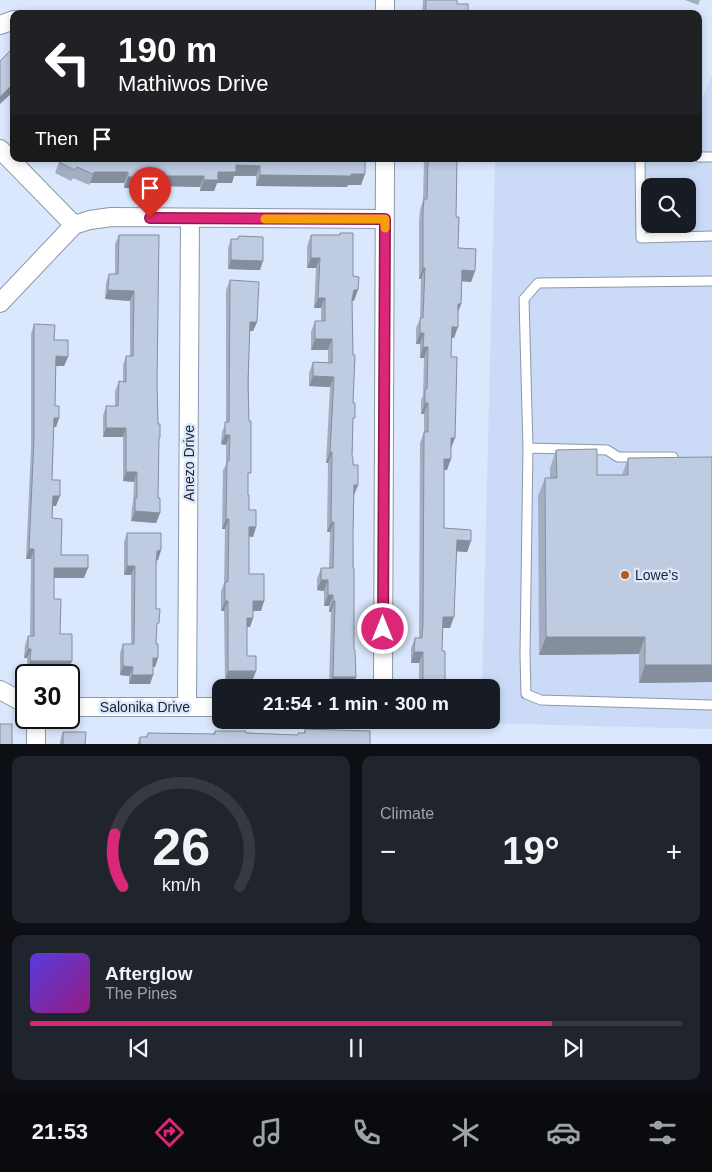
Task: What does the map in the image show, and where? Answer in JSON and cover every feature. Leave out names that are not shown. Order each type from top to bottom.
[{"type":"street","points":[[0,149],[10,159]]},
{"type":"street","points":[[13,162],[74,225]]},
{"type":"street","points":[[383,679],[385,162]]},
{"type":"street","points":[[0,302],[74,225],[90,220],[111,218],[385,219]]},
{"type":"street","name":"Anezo Drive","points":[[187,707],[190,218]]},
{"type":"street","points":[[0,690],[15,698]]},
{"type":"street","name":"Salonika Drive","points":[[80,707],[212,707]]},
{"type":"street","points":[[36,729],[36,744]]},
{"type":"lane","points":[[640,162],[641,238],[712,236]]},
{"type":"lane","points":[[712,281],[538,283],[524,299],[528,446],[526,694],[540,700],[712,705]]},
{"type":"lane","points":[[528,446],[528,448],[607,450],[618,457],[687,458]]},
{"type":"shaded area","points":[[712,76],[712,729],[500,723],[500,679],[482,679],[495,162],[702,162],[702,99]]},
{"type":"building","points":[[426,0],[457,0],[457,4],[468,4],[468,10],[426,10]]},
{"type":"building","points":[[10,51],[10,87],[0,97],[0,61]]},
{"type":"building","points":[[59,162],[365,162],[365,174],[351,174],[351,176],[260,175],[260,166],[236,165],[236,172],[218,172],[218,180],[204,180],[204,176],[164,176],[164,172],[140,172],[140,177],[128,177],[128,172],[94,172],[93,174],[77,167],[75,170]]},
{"type":"building","points":[[428,162],[457,162],[456,217],[459,217],[458,248],[476,249],[475,271],[462,270],[461,304],[458,304],[458,327],[452,327],[451,357],[457,357],[455,438],[451,438],[451,459],[444,459],[444,528],[471,530],[471,541],[457,540],[454,617],[443,617],[442,651],[445,651],[445,679],[423,679],[423,652],[414,652],[415,638],[422,638],[423,623],[424,432],[428,432],[428,403],[425,403],[425,389],[427,389],[428,347],[423,347],[424,333],[420,333],[420,318],[423,318],[425,268],[423,268],[424,199],[427,199]]},
{"type":"building","points":[[340,233],[353,233],[353,276],[359,277],[358,290],[354,290],[352,299],[353,355],[355,355],[353,403],[355,403],[355,418],[353,418],[352,457],[353,465],[358,465],[358,485],[354,485],[353,531],[356,677],[333,677],[335,601],[333,601],[333,595],[328,595],[328,580],[321,580],[321,568],[333,568],[334,522],[331,522],[332,452],[330,452],[334,377],[313,376],[313,362],[332,363],[332,339],[315,339],[315,321],[325,321],[325,298],[318,298],[320,258],[311,258],[311,235],[340,235]]},
{"type":"building","points":[[119,235],[159,235],[157,382],[158,424],[160,424],[158,498],[160,498],[160,513],[135,511],[137,472],[126,472],[126,428],[106,428],[106,406],[118,406],[119,381],[126,382],[126,356],[133,356],[134,291],[108,290],[109,274],[118,274]]},
{"type":"building","points":[[239,236],[263,237],[263,261],[231,260],[231,239],[238,239]]},
{"type":"building","points":[[230,280],[259,282],[257,322],[250,322],[248,383],[249,421],[251,421],[251,473],[248,473],[248,495],[249,510],[256,510],[256,527],[249,527],[249,574],[264,574],[264,601],[253,601],[253,618],[247,618],[247,656],[256,656],[256,671],[228,671],[228,601],[225,601],[225,582],[228,582],[229,519],[226,519],[227,461],[229,461],[230,435],[225,435],[225,422],[229,422]]},
{"type":"building","points":[[34,324],[55,325],[54,340],[68,340],[68,357],[56,356],[55,406],[59,406],[59,418],[54,418],[52,480],[60,480],[60,496],[53,496],[52,518],[62,519],[61,555],[88,555],[88,568],[54,568],[54,599],[61,599],[60,634],[72,634],[72,661],[30,661],[31,649],[28,649],[28,636],[34,636],[34,549],[29,549],[34,439]]},
{"type":"building","name":"Lowe's","points":[[597,449],[597,475],[628,475],[628,458],[712,457],[712,665],[645,665],[645,637],[546,637],[545,478],[557,478],[556,450]]},
{"type":"building","points":[[127,533],[161,533],[161,550],[157,551],[156,565],[156,609],[160,609],[156,644],[158,644],[158,658],[153,658],[153,675],[132,675],[133,667],[123,666],[123,644],[134,644],[135,566],[127,566]]},
{"type":"building","points":[[0,724],[12,724],[12,744],[0,744]]},
{"type":"building","points":[[305,729],[370,731],[370,744],[140,744],[140,737],[147,737],[148,733],[215,734],[215,731],[246,731],[246,733],[298,735],[298,733],[305,733]]},
{"type":"building","points":[[63,732],[86,732],[85,744],[63,744]]},
{"type":"slow traffic","points":[[265,219],[385,219],[385,228]]},
{"type":"place","name":"Lowe's","points":[[625,575]]},
{"type":"route","points":[[150,218],[385,219],[383,629]]}]
